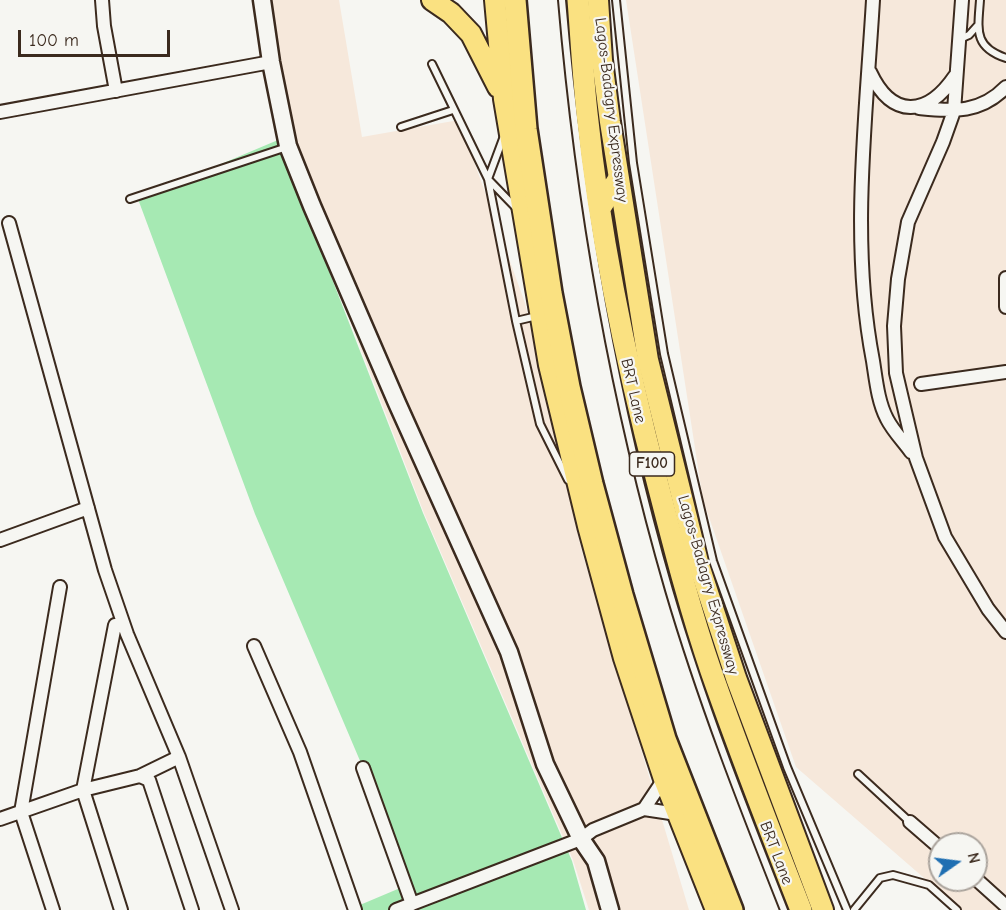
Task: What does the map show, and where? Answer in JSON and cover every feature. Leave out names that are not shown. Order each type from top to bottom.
[{"type":"highway","points":[[516,0],[526,129],[551,293],[572,397],[604,529],[665,739],[734,910]]},
{"type":"highway","name":"Lagos-Badagry Expressway","points":[[578,0],[587,114],[600,208],[629,369],[678,564],[711,670],[758,801],[801,910]]},
{"type":"highway","points":[[600,208],[618,180]]},
{"type":"main road","points":[[261,0],[288,147],[388,381],[509,652],[545,764],[581,839],[596,861],[610,910]]},
{"type":"main road","points":[[432,0],[463,24],[478,45],[504,99]]},
{"type":"main road","points":[[495,0],[504,99],[549,365],[585,513],[624,658],[664,779],[716,910]]},
{"type":"main road","name":"Lagos-Badagry Expressway","points":[[598,0],[602,60],[618,180],[648,360],[698,562],[735,678],[823,910]]},
{"type":"main road","points":[[581,839],[600,910]]},
{"type":"street","points":[[102,0],[104,26],[116,91]]},
{"type":"street","points":[[873,0],[860,243],[869,340],[886,418],[916,458]]},
{"type":"street","points":[[962,0],[954,111],[908,222],[897,279],[894,326],[896,373],[916,458],[945,537],[988,609],[1006,632]]},
{"type":"street","points":[[0,112],[271,62]]},
{"type":"street","points":[[869,71],[883,95],[903,105],[919,108],[954,111],[978,106],[989,101],[1006,87]]},
{"type":"street","points":[[919,108],[939,96],[956,74]]},
{"type":"street","points":[[9,223],[105,570],[127,634],[179,757],[232,910]]},
{"type":"street","points":[[1006,278],[1006,307]]},
{"type":"street","points":[[921,384],[1006,372]]},
{"type":"street","points":[[0,540],[87,508]]},
{"type":"street","points":[[53,910],[21,812],[60,587]]},
{"type":"street","points":[[115,625],[83,789],[121,910]]},
{"type":"street","points":[[254,646],[300,752],[355,910]]},
{"type":"street","points":[[0,819],[83,789],[140,776],[179,757]]},
{"type":"street","points":[[363,768],[412,904]]},
{"type":"street","points":[[140,776],[149,780],[192,910]]},
{"type":"street","points":[[644,809],[664,779]]},
{"type":"street","points":[[396,910],[581,839],[593,830],[644,809],[677,814]]},
{"type":"street","points":[[910,822],[928,838]]},
{"type":"street","points":[[988,890],[1006,906]]},
{"type":"lane","name":"BRT Lane","points":[[562,0],[569,88],[586,214],[611,359],[669,589],[716,733],[784,910]]},
{"type":"lane","points":[[616,0],[633,163],[664,354],[713,561],[787,767],[848,910]]},
{"type":"lane","points":[[980,0],[978,34],[984,45],[997,55],[1006,58]]},
{"type":"lane","points":[[960,39],[969,36],[978,25]]},
{"type":"lane","points":[[432,64],[488,179],[516,321],[540,424],[585,513]]},
{"type":"lane","points":[[401,127],[453,110]]},
{"type":"lane","points":[[488,179],[508,124]]},
{"type":"lane","points":[[130,199],[288,147]]},
{"type":"lane","points":[[488,179],[524,216]]},
{"type":"lane","points":[[516,321],[541,316]]},
{"type":"lane","points":[[858,774],[910,822]]},
{"type":"lane","points":[[854,910],[880,878],[893,875],[930,885],[957,910]]},
{"type":"shaded area","points":[[257,0],[339,0],[362,137],[459,120],[525,303],[582,552],[689,910],[589,910],[573,860],[424,513],[280,139]]},
{"type":"shaded area","points":[[626,0],[1006,0],[1006,910],[961,910],[940,892],[988,892],[988,832],[928,832],[928,881],[796,767],[703,500]]},
{"type":"green space","points":[[278,140],[423,513],[572,861],[586,910],[348,910],[412,883],[255,514],[138,199]]}]
